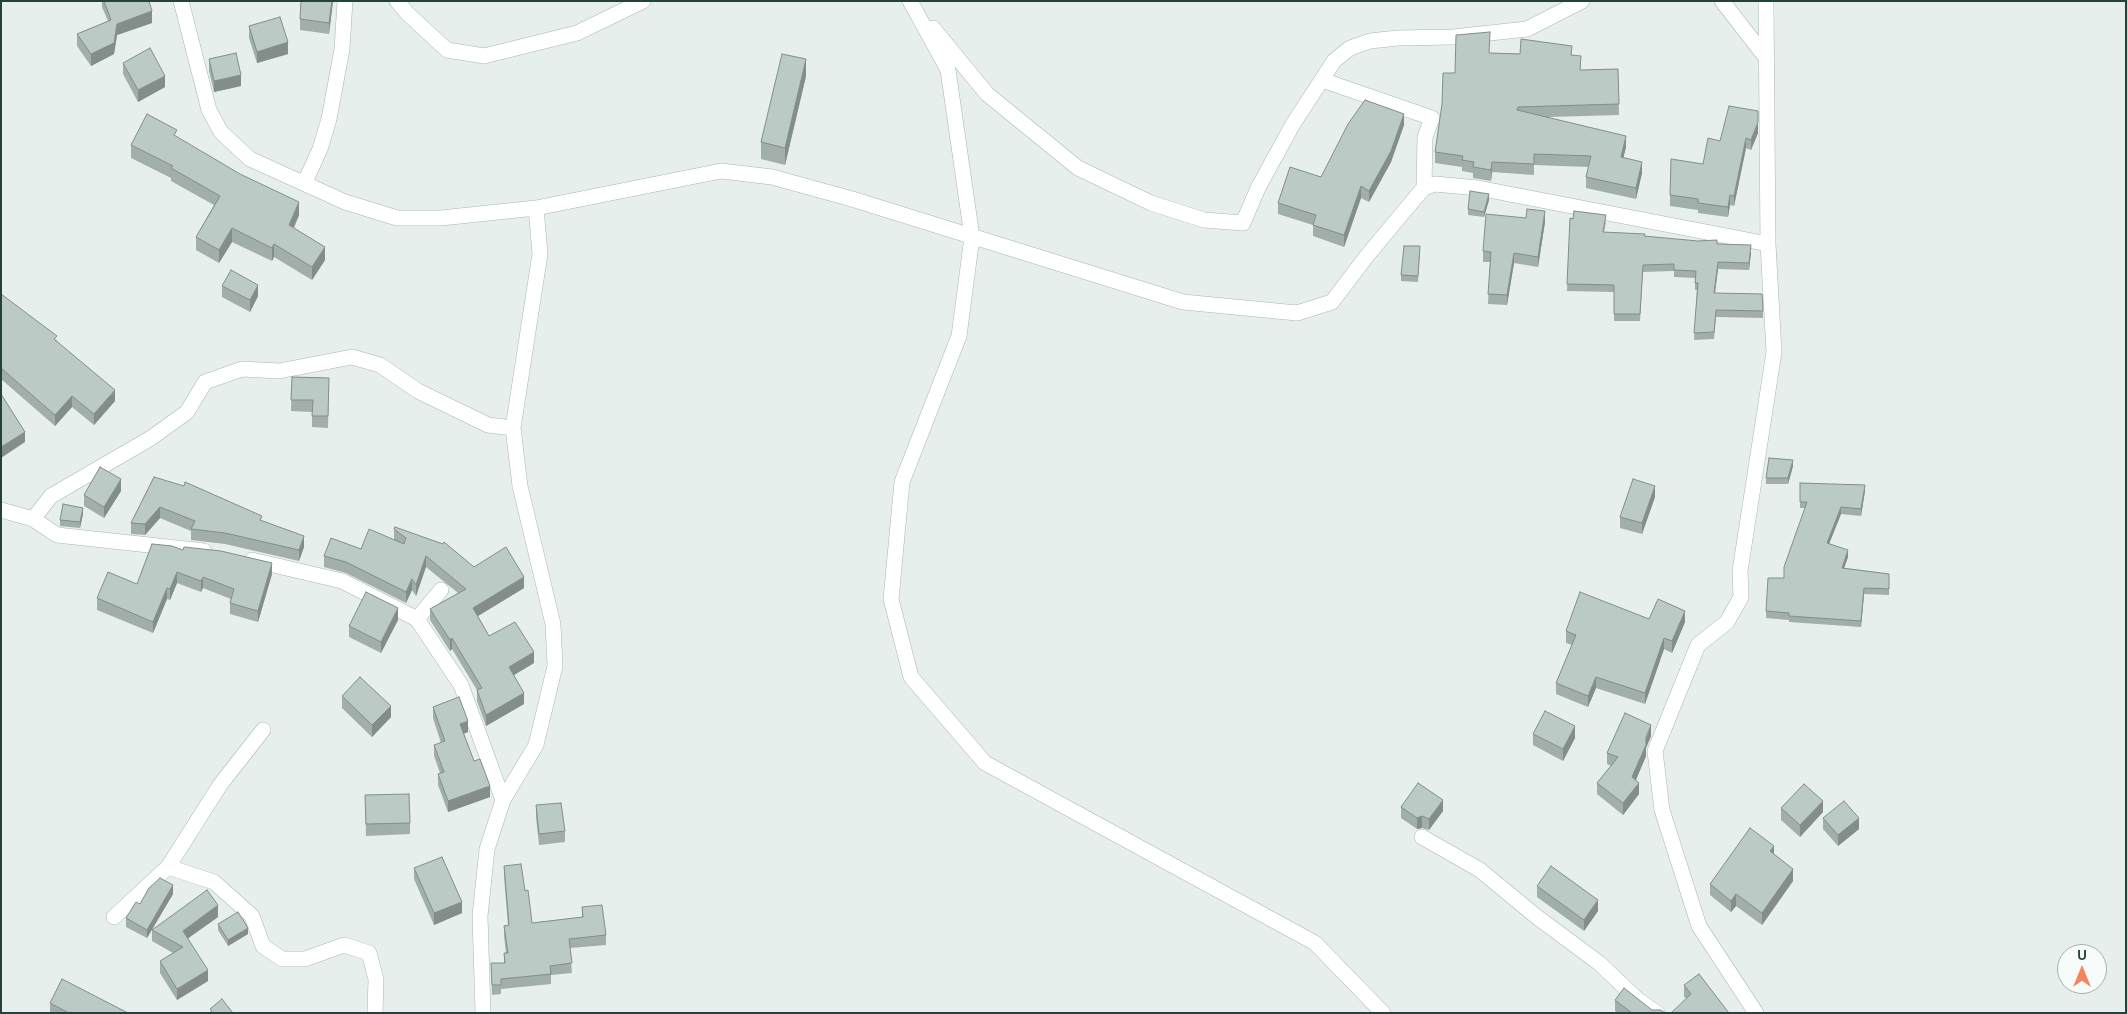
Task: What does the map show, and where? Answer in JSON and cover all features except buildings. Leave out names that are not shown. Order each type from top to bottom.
[{"type":"street","points":[[182,1],[209,110],[221,132],[250,159],[305,182],[345,202],[397,218],[441,218],[536,208],[721,171],[772,177],[1183,302],[1297,313],[1332,302],[1366,257],[1424,188],[1435,184],[1478,188],[1768,244]]},
{"type":"street","points":[[305,182],[320,149],[329,119],[342,49],[345,1]]},
{"type":"street","points":[[397,1],[407,13],[447,50],[484,56],[577,33],[643,1]]},
{"type":"street","points":[[911,1],[987,94],[1078,168],[1151,203],[1204,220],[1243,223],[1258,188],[1285,140],[1334,61],[1350,48],[1370,41],[1453,37],[1527,29],[1582,1]]},
{"type":"street","points":[[911,1],[948,70],[972,237],[959,336],[902,482],[891,599],[911,677],[985,763],[1315,943],[1383,1013]]},
{"type":"street","points":[[1722,1],[1767,59]]},
{"type":"street","points":[[1756,1013],[1699,926],[1662,810],[1655,751],[1698,645],[1726,622],[1741,597],[1740,571],[1774,352],[1768,244],[1766,1]]},
{"type":"street","points":[[1322,80],[1432,118],[1425,137],[1424,188]]},
{"type":"street","points":[[483,1013],[480,916],[487,849],[503,800],[536,745],[555,666],[553,624],[520,486],[513,428],[540,254],[536,208]]},
{"type":"street","points":[[33,519],[51,496],[151,438],[187,412],[205,382],[242,370],[279,371],[312,363],[352,357],[380,365],[418,391],[488,425],[513,428]]},
{"type":"street","points":[[1,510],[33,519],[57,535],[223,553]]},
{"type":"street","points":[[241,557],[342,581],[417,619],[461,686],[503,800]]},
{"type":"street","points":[[417,619],[440,590]]},
{"type":"street","points":[[114,917],[168,868],[220,785],[263,730]]},
{"type":"street","points":[[1422,837],[1480,870],[1537,917],[1599,963],[1638,1000],[1657,1013]]},
{"type":"street","points":[[168,868],[214,882],[252,916],[263,946],[282,959],[305,958],[344,945],[369,953],[376,979],[375,1013]]}]
